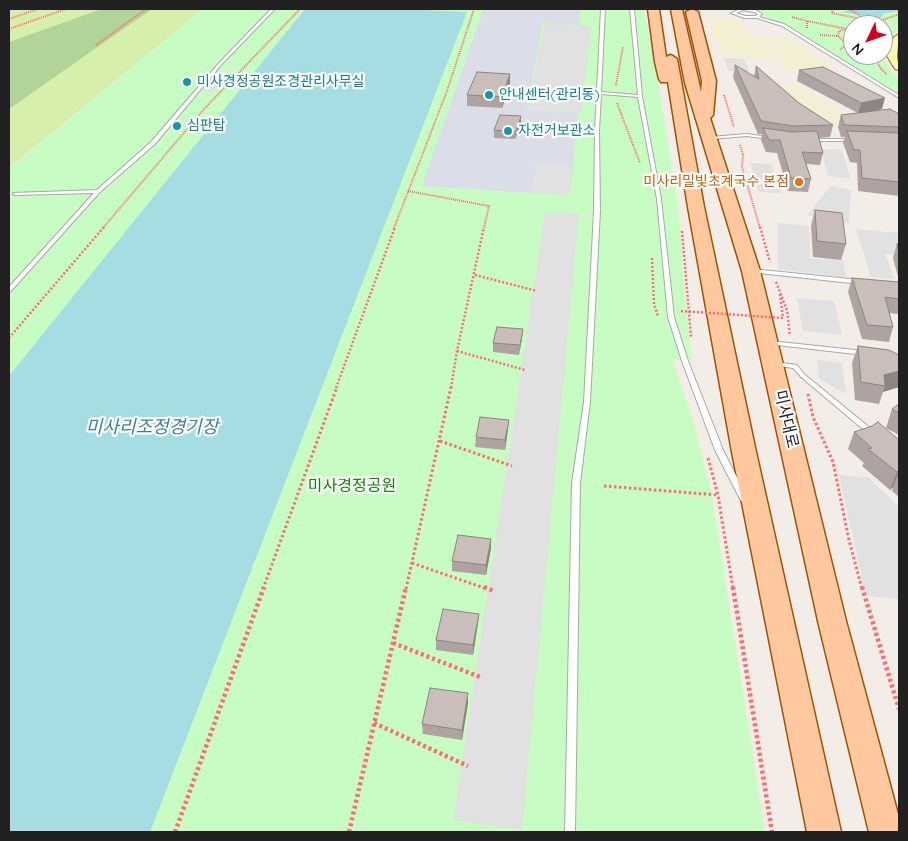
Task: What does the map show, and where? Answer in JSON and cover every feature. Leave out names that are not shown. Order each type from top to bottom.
[{"type":"main road","points":[[653,9],[661,62],[666,72],[669,98],[680,119]]},
{"type":"main road","points":[[661,9],[678,92],[680,119],[761,533],[824,832]]},
{"type":"main road","name":"미사대로","points":[[676,9],[692,83],[751,271],[832,621],[886,832]]},
{"type":"main road","points":[[691,9],[709,81],[708,130]]},
{"type":"street","points":[[899,37],[892,56],[899,67]]},
{"type":"lane","points":[[9,290],[98,191],[153,143],[220,64],[273,9]]},
{"type":"lane","points":[[570,832],[576,483],[587,402],[597,211],[599,93],[603,9]]},
{"type":"lane","points":[[632,9],[640,96],[659,199],[671,317],[684,361],[719,450],[761,533]]},
{"type":"lane","points":[[757,17],[760,13],[751,10],[739,10],[733,13],[741,16],[757,17],[783,25],[899,98]]},
{"type":"lane","points":[[599,93],[640,96]]},
{"type":"lane","points":[[708,130],[773,139]]},
{"type":"lane","points":[[808,141],[862,141]]},
{"type":"lane","points":[[15,194],[98,191]]},
{"type":"lane","points":[[751,271],[870,283]]},
{"type":"lane","points":[[771,353],[870,354]]},
{"type":"lane","points":[[771,353],[795,366],[804,376],[877,437]]},
{"type":"path","points":[[9,19],[38,9]]},
{"type":"path","points":[[9,29],[66,9]]},
{"type":"path","points":[[96,45],[146,9]]},
{"type":"path","points":[[9,338],[205,108],[300,9]]},
{"type":"path","points":[[175,832],[408,191],[447,90],[474,9]]},
{"type":"path","points":[[832,9],[832,13],[843,15]]},
{"type":"path","points":[[810,32],[806,29],[807,21],[843,28]]},
{"type":"path","points":[[838,36],[838,32],[843,30]]},
{"type":"path","points":[[817,34],[838,36],[843,40]]},
{"type":"path","points":[[615,88],[624,43]]},
{"type":"path","points":[[349,832],[440,441],[457,351],[489,206],[408,191]]},
{"type":"path","points":[[681,222],[692,345]]},
{"type":"path","points":[[475,275],[537,291]]},
{"type":"path","points":[[687,298],[681,311],[783,318],[779,292]]},
{"type":"path","points":[[457,351],[525,370]]},
{"type":"path","points":[[440,441],[512,466]]},
{"type":"path","points":[[604,486],[718,495],[772,832]]},
{"type":"path","points":[[412,563],[494,591]]},
{"type":"path","points":[[393,643],[480,677]]},
{"type":"path","points":[[374,723],[468,766]]},
{"type":"shaded area","points":[[457,9],[581,9],[579,25],[543,23],[526,110],[578,114],[573,166],[536,164],[531,193],[422,186],[483,10]]},
{"type":"shaded area","points":[[708,18],[742,22],[752,37],[772,38],[779,59],[723,56]]},
{"type":"shaded area","points":[[545,24],[591,26],[581,114],[525,111]]},
{"type":"shaded area","points":[[784,35],[836,69],[796,74],[783,68],[774,37]]},
{"type":"shaded area","points":[[724,58],[744,59],[749,72],[728,71]]},
{"type":"shaded area","points":[[214,74],[228,75],[213,92],[199,91]]},
{"type":"shaded area","points":[[793,82],[866,124],[818,124],[785,100],[786,90]]},
{"type":"shaded area","points":[[821,149],[842,150],[851,179],[828,176]]},
{"type":"shaded area","points":[[536,163],[573,166],[570,195],[531,193]]},
{"type":"shaded area","points":[[750,163],[771,164],[782,193],[759,192]]},
{"type":"shaded area","points":[[831,186],[851,190],[849,223],[807,215]]},
{"type":"shaded area","points":[[545,212],[579,214],[522,830],[453,820]]},
{"type":"shaded area","points":[[778,223],[809,226],[810,258],[843,261],[846,277],[778,269]]},
{"type":"shaded area","points":[[856,229],[899,233],[899,255],[885,254],[894,279],[871,277]]},
{"type":"shaded area","points":[[797,298],[834,301],[842,335],[803,331]]},
{"type":"shaded area","points":[[817,360],[842,363],[846,394],[819,379]]},
{"type":"shaded area","points":[[839,475],[869,478],[899,507],[899,599],[866,596]]},
{"type":"green space","points":[[9,9],[203,9],[9,168]]},
{"type":"green space","points":[[102,9],[152,9],[9,109],[9,42]]},
{"type":"green space","name":"미사경정공원","points":[[203,9],[644,9],[661,99],[679,213],[692,360],[673,361],[694,424],[712,495],[765,832],[9,832],[9,169]]},
{"type":"green space","points":[[899,9],[899,30],[893,35],[893,15],[843,15],[843,60],[785,24],[765,18],[762,13],[756,10]]},
{"type":"green space","points":[[852,65],[887,65],[899,78],[899,94]]},
{"type":"water","name":"미사리조정경기장","points":[[305,9],[402,9],[467,12],[150,832],[9,832],[9,376]]},
{"type":"water","points":[[853,9],[899,9],[899,11],[883,15],[859,15],[842,12]]},
{"type":"building","points":[[735,65],[759,79],[756,66],[799,103],[833,125],[793,126],[761,121]]},
{"type":"building","points":[[823,67],[885,98],[861,103],[799,70]]},
{"type":"building","points":[[477,72],[510,74],[502,97],[467,95]]},
{"type":"building","points":[[890,109],[899,114],[899,127],[844,125],[841,115]]},
{"type":"building","points":[[500,115],[521,116],[516,132],[494,130]]},
{"type":"building","points":[[763,128],[792,132],[817,131],[823,153],[802,152],[811,179],[791,178],[780,140],[769,140]]},
{"type":"building","points":[[847,131],[899,133],[899,182],[862,178],[860,150],[854,150]]},
{"type":"building","points":[[815,210],[842,213],[846,244],[817,241]]},
{"type":"building","points":[[852,278],[899,282],[899,299],[885,297],[893,327],[867,325]]},
{"type":"building","points":[[497,327],[523,329],[520,345],[493,343]]},
{"type":"building","points":[[858,346],[889,350],[899,355],[899,371],[884,375],[885,386],[861,382]]},
{"type":"building","points":[[899,404],[899,413],[892,409]]},
{"type":"building","points":[[480,417],[509,420],[505,440],[476,437]]},
{"type":"building","points":[[878,422],[899,440],[899,470],[897,472],[868,449],[872,448],[854,432]]},
{"type":"building","points":[[458,535],[491,539],[486,565],[452,561]]},
{"type":"building","points":[[443,609],[479,614],[473,645],[436,640]]},
{"type":"building","points":[[430,688],[468,693],[462,730],[422,724]]},
{"type":"place","name":"미사경정공원조경관리사무실","points":[[187,82]]},
{"type":"place","name":"안내센터(관리동)","points":[[489,95]]},
{"type":"place","name":"심판탑","points":[[177,126]]},
{"type":"place","name":"자전거보관소","points":[[508,131]]},
{"type":"place","name":"미사리밀빛초계국수 본점","points":[[799,182]]}]
